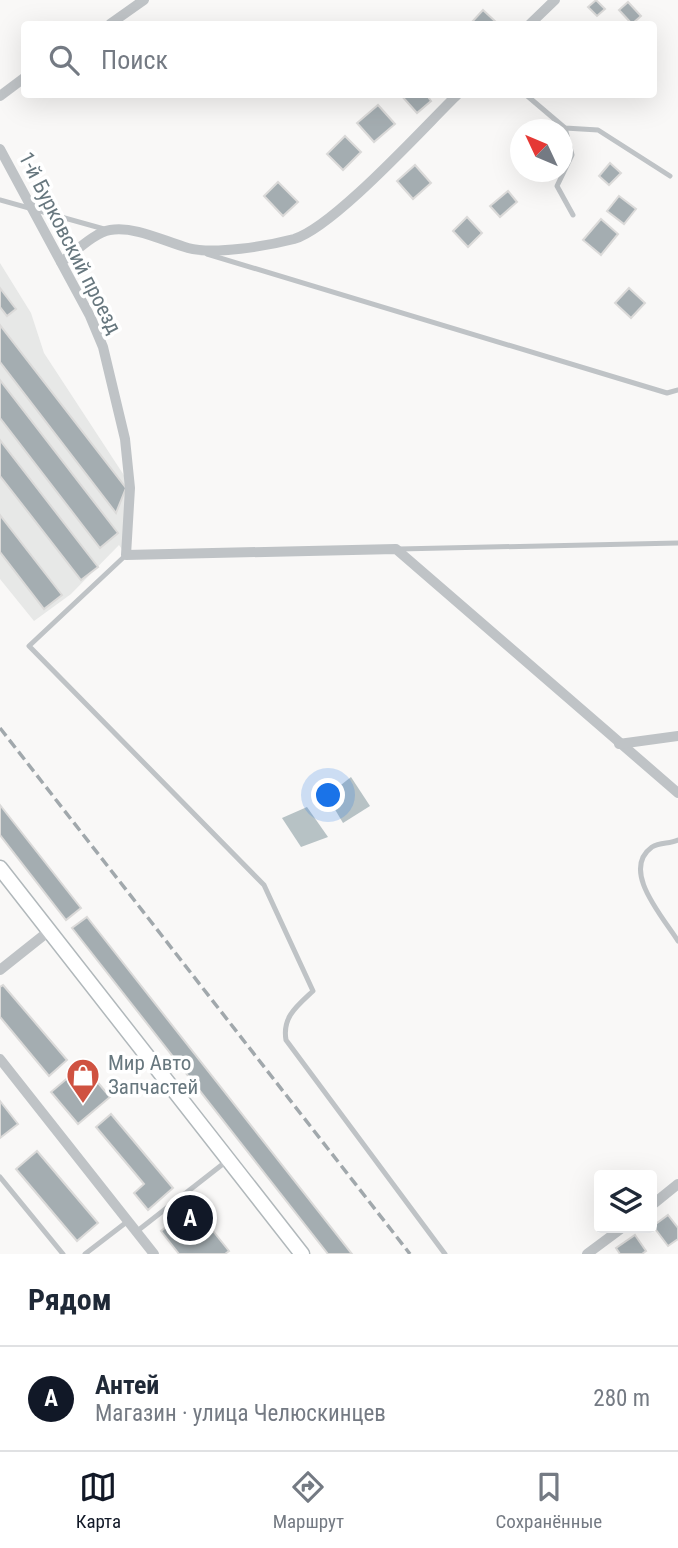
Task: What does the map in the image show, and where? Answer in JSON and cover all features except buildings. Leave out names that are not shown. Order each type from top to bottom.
[{"type":"main road","points":[[0,868],[302,1254]]},
{"type":"street","points":[[114,21],[144,0]]},
{"type":"street","points":[[533,21],[555,0]]},
{"type":"street","points":[[0,96],[21,80]]},
{"type":"street","points":[[61,262],[107,230],[132,231],[191,249],[234,248],[296,238],[320,224],[354,195],[454,98]]},
{"type":"street","name":"1-й Бурковский проезд","points":[[0,149],[103,347],[125,439],[130,488],[126,555]]},
{"type":"street","points":[[126,555],[396,549],[678,793]]},
{"type":"street","points":[[619,744],[678,736]]},
{"type":"street","points":[[0,970],[49,931]]},
{"type":"street","points":[[0,1059],[154,1254]]},
{"type":"street","points":[[657,1201],[678,1184]]},
{"type":"street","points":[[587,1254],[615,1233]]},
{"type":"lane","points":[[530,98],[554,119]]},
{"type":"lane","points":[[573,128],[598,130],[670,176]]},
{"type":"lane","points":[[559,182],[557,186],[573,215]]},
{"type":"lane","points":[[0,200],[107,230]]},
{"type":"lane","points":[[191,249],[667,393],[678,390]]},
{"type":"lane","points":[[396,549],[678,543]]},
{"type":"lane","points":[[126,555],[29,646],[264,885],[313,991],[293,1010],[284,1026],[286,1040],[445,1254]]},
{"type":"lane","points":[[678,840],[656,844],[643,855],[639,867],[647,891],[678,941]]},
{"type":"lane","points":[[136,1232],[228,1160]]},
{"type":"lane","points":[[0,1177],[63,1254]]},
{"type":"lane","points":[[85,1254],[128,1221]]},
{"type":"shaded area","points":[[0,263],[31,313],[44,353],[129,483],[126,555],[119,545],[71,594],[34,621],[0,579]]},
{"type":"shaded area","points":[[351,777],[370,806],[343,823],[327,796]]},
{"type":"shaded area","points":[[307,807],[328,837],[301,847],[282,818]]},
{"type":"railway","points":[[0,728],[410,1254]]},
{"type":"place","name":"Мир Авто Запчастей","points":[[83,1105]]},
{"type":"place","name":"Антей","points":[[190,1218]]}]
